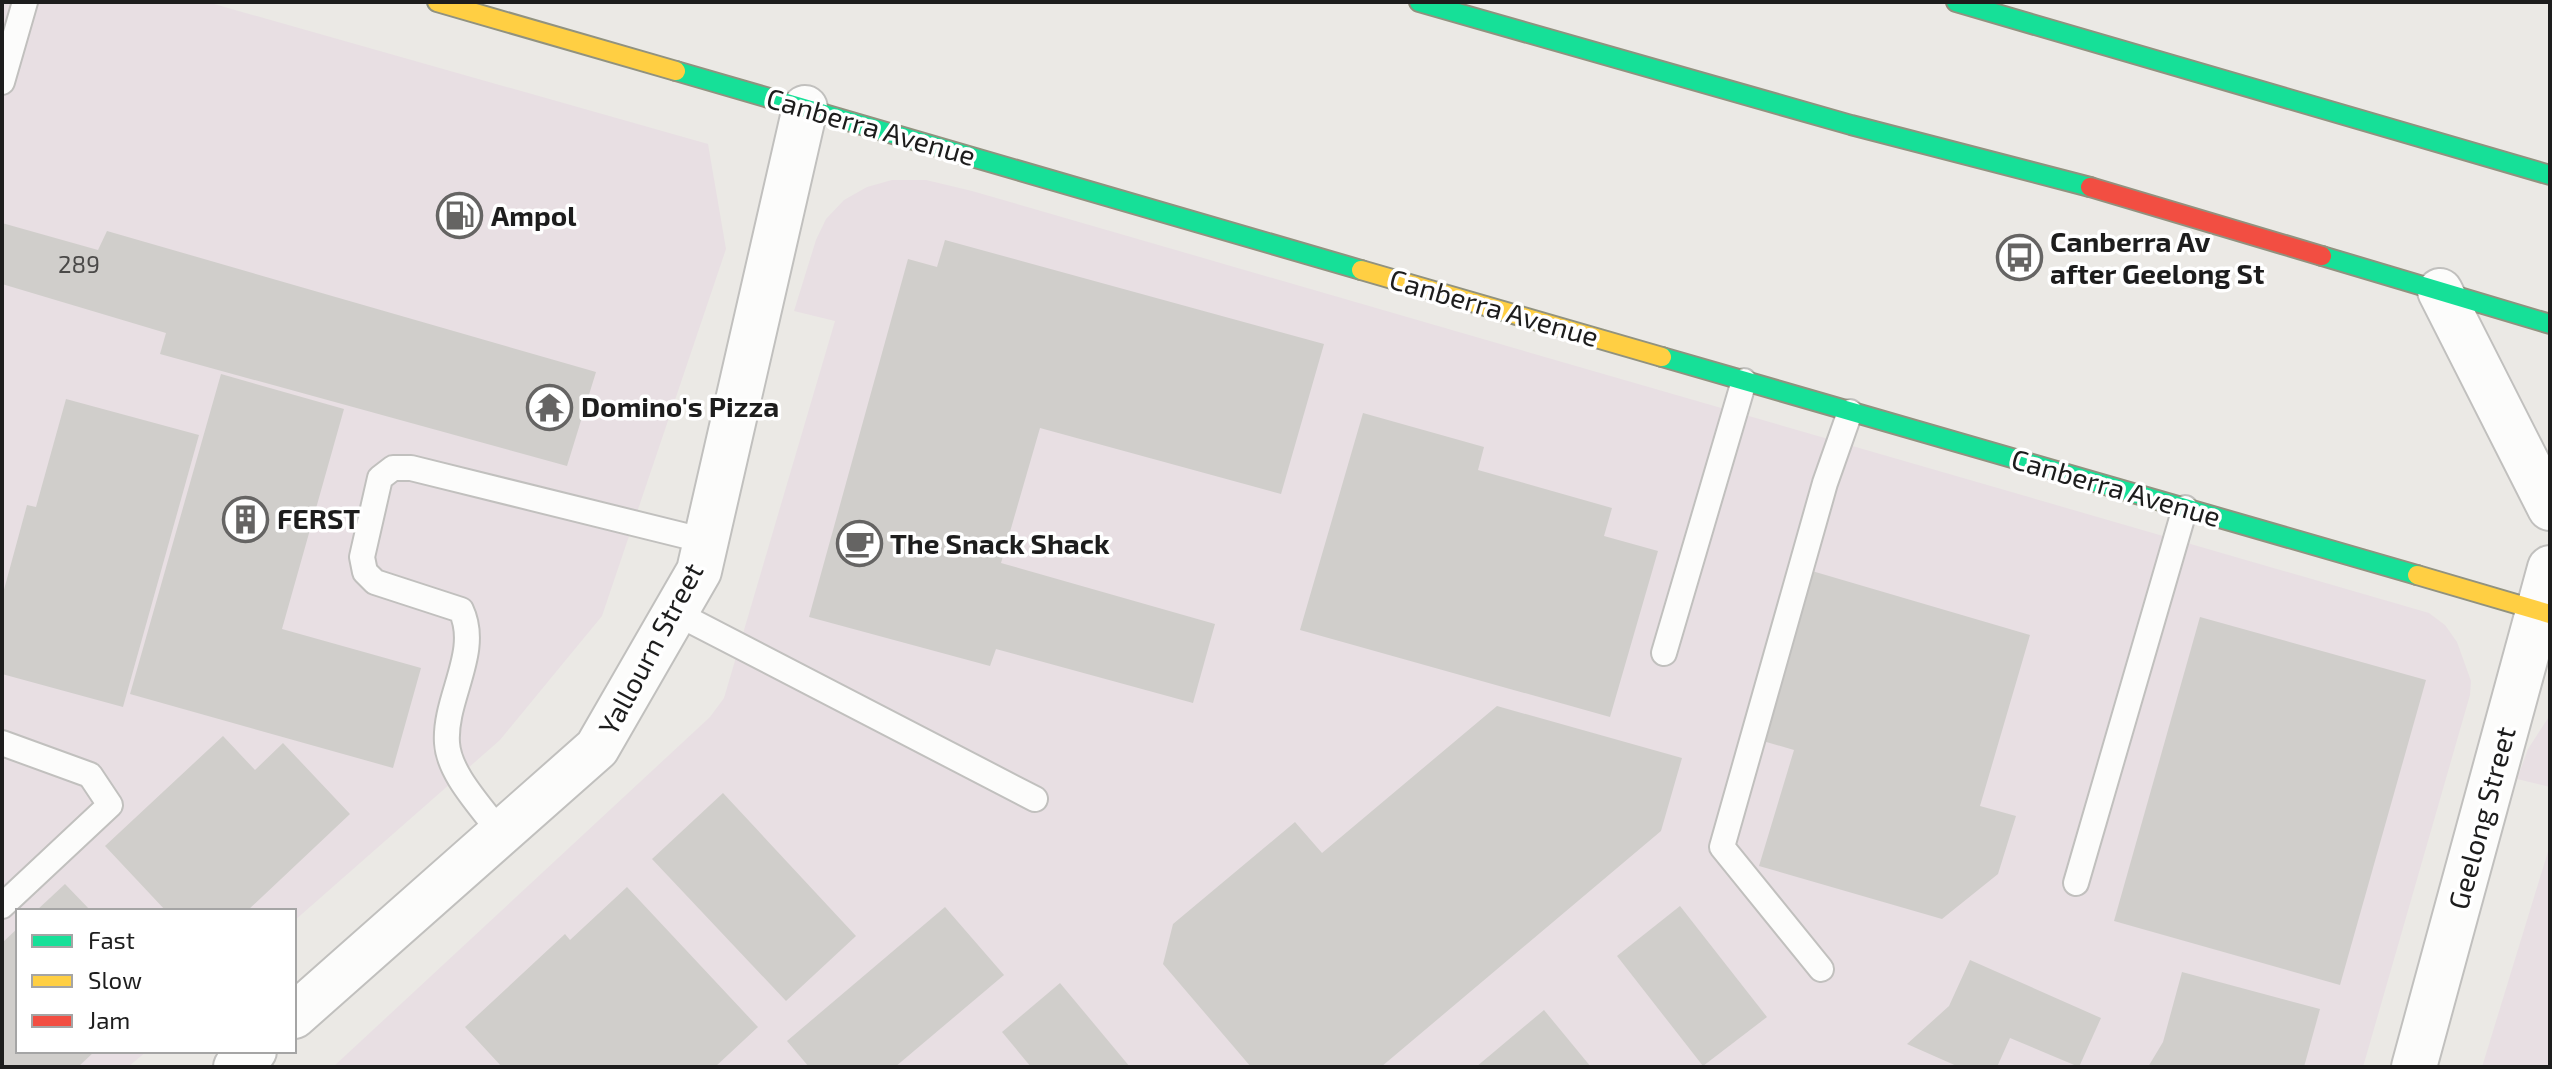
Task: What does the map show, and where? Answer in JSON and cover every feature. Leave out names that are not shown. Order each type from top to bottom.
[{"type":"main road","name":"Canberra Avenue","points":[[437,2],[2544,612]]},
{"type":"main road","points":[[1419,2],[1851,125],[2049,175],[2550,324]]},
{"type":"main road","points":[[1956,2],[2550,175]]},
{"type":"main road","points":[[2469,151],[2550,195]]},
{"type":"street","name":"Yallourn Street","points":[[296,1014],[597,748],[676,613],[699,571],[805,108]]},
{"type":"street","points":[[2440,291],[2550,508]]},
{"type":"street","name":"Geelong Street","points":[[2414,1067],[2544,612],[2550,568]]},
{"type":"street","points":[[236,1067],[252,1053]]},
{"type":"lane","points":[[2,82],[25,2]]},
{"type":"lane","points":[[1664,653],[1744,381]]},
{"type":"lane","points":[[1821,969],[1722,847],[1825,483],[1850,412]]},
{"type":"lane","points":[[501,834],[459,774],[447,745],[449,717],[468,641],[468,625],[461,610],[375,582],[365,572],[362,557],[380,478],[393,468],[411,468],[706,541]]},
{"type":"lane","points":[[2076,883],[2185,508]]},
{"type":"lane","points":[[676,613],[1035,799]]},
{"type":"lane","points":[[2,743],[90,775],[110,805],[2,906]]},
{"type":"shaded area","points":[[2,2],[207,2],[708,144],[726,249],[602,616],[500,740],[296,919],[296,909],[16,909],[16,1053],[145,1053],[128,1067],[2,1067]]},
{"type":"shaded area","points":[[892,180],[926,180],[972,191],[2429,613],[2445,625],[2457,642],[2471,681],[2470,695],[2363,1067],[333,1067],[710,717],[724,698],[835,321],[794,311],[816,240],[826,219],[844,200],[867,187]]},
{"type":"shaded area","points":[[2550,715],[2550,787],[2517,779],[2528,749]]},
{"type":"shaded area","points":[[2550,845],[2550,1067],[2482,1067]]},
{"type":"building","points":[[2,223],[98,250],[107,231],[596,372],[567,466],[160,354],[166,333],[2,284]]},
{"type":"building","points":[[945,240],[1324,344],[1281,494],[1040,428],[1001,563],[1215,624],[1193,703],[996,649],[990,666],[809,617],[908,259],[937,267]]},
{"type":"building","name":"FERST","points":[[221,374],[344,409],[282,629],[421,668],[393,768],[130,694]]},
{"type":"building","points":[[66,399],[199,435],[123,707],[2,674],[2,597],[27,505],[36,507]]},
{"type":"building","points":[[1363,413],[1484,447],[1478,470],[1612,508],[1604,536],[1658,551],[1610,717],[1300,630]]},
{"type":"building","points":[[1812,571],[2030,635],[1980,806],[2016,816],[1998,874],[1942,919],[1759,866],[1794,750],[1763,741]]},
{"type":"building","points":[[2200,617],[2426,680],[2340,985],[2114,921]]},
{"type":"building","points":[[1497,706],[1682,758],[1661,831],[1381,1067],[1251,1067],[1163,964],[1173,924],[1295,822],[1322,853]]},
{"type":"building","points":[[223,736],[255,770],[283,743],[350,814],[249,909],[164,909],[105,846]]},
{"type":"building","points":[[723,793],[856,936],[786,1001],[652,859]]},
{"type":"building","points":[[65,884],[89,909],[38,909]]},
{"type":"building","points":[[627,887],[758,1027],[715,1067],[502,1067],[465,1027],[565,934],[570,940]]},
{"type":"building","points":[[1680,906],[1767,1017],[1703,1066],[1617,956]]},
{"type":"building","points":[[945,907],[1004,975],[895,1067],[809,1067],[787,1041]]},
{"type":"building","points":[[16,930],[16,1053],[93,1053],[78,1067],[2,1067],[2,943]]},
{"type":"building","points":[[1970,960],[2101,1018],[2079,1067],[2010,1038],[1997,1067],[1959,1067],[1907,1044],[1949,1006]]},
{"type":"building","points":[[2182,972],[2320,1009],[2304,1067],[2148,1067],[2163,1042]]},
{"type":"building","points":[[1060,983],[1130,1067],[1031,1067],[1002,1032]]},
{"type":"building","points":[[1544,1010],[1591,1067],[1476,1067]]},
{"type":"traffic: fast","points":[[1419,2],[1851,125],[2090,187]]},
{"type":"traffic: fast","points":[[1956,2],[2550,175]]},
{"type":"traffic: fast","points":[[676,71],[1361,270]]},
{"type":"traffic: fast","points":[[2322,256],[2550,324]]},
{"type":"traffic: fast","points":[[1662,357],[2417,575]]},
{"type":"traffic: slow","points":[[437,2],[676,71]]},
{"type":"traffic: slow","points":[[1361,270],[1662,357]]},
{"type":"traffic: slow","points":[[2417,575],[2550,614]]},
{"type":"traffic: jam","points":[[2090,187],[2322,256]]},
{"type":"place","name":"Ampol","points":[[460,216]]},
{"type":"place","name":"Canberra Av after Geelong St","points":[[2019,258]]},
{"type":"place","name":"Domino's Pizza","points":[[550,407]]},
{"type":"place","name":"FERST","points":[[246,519]]},
{"type":"place","name":"The Snack Shack","points":[[859,544]]}]
